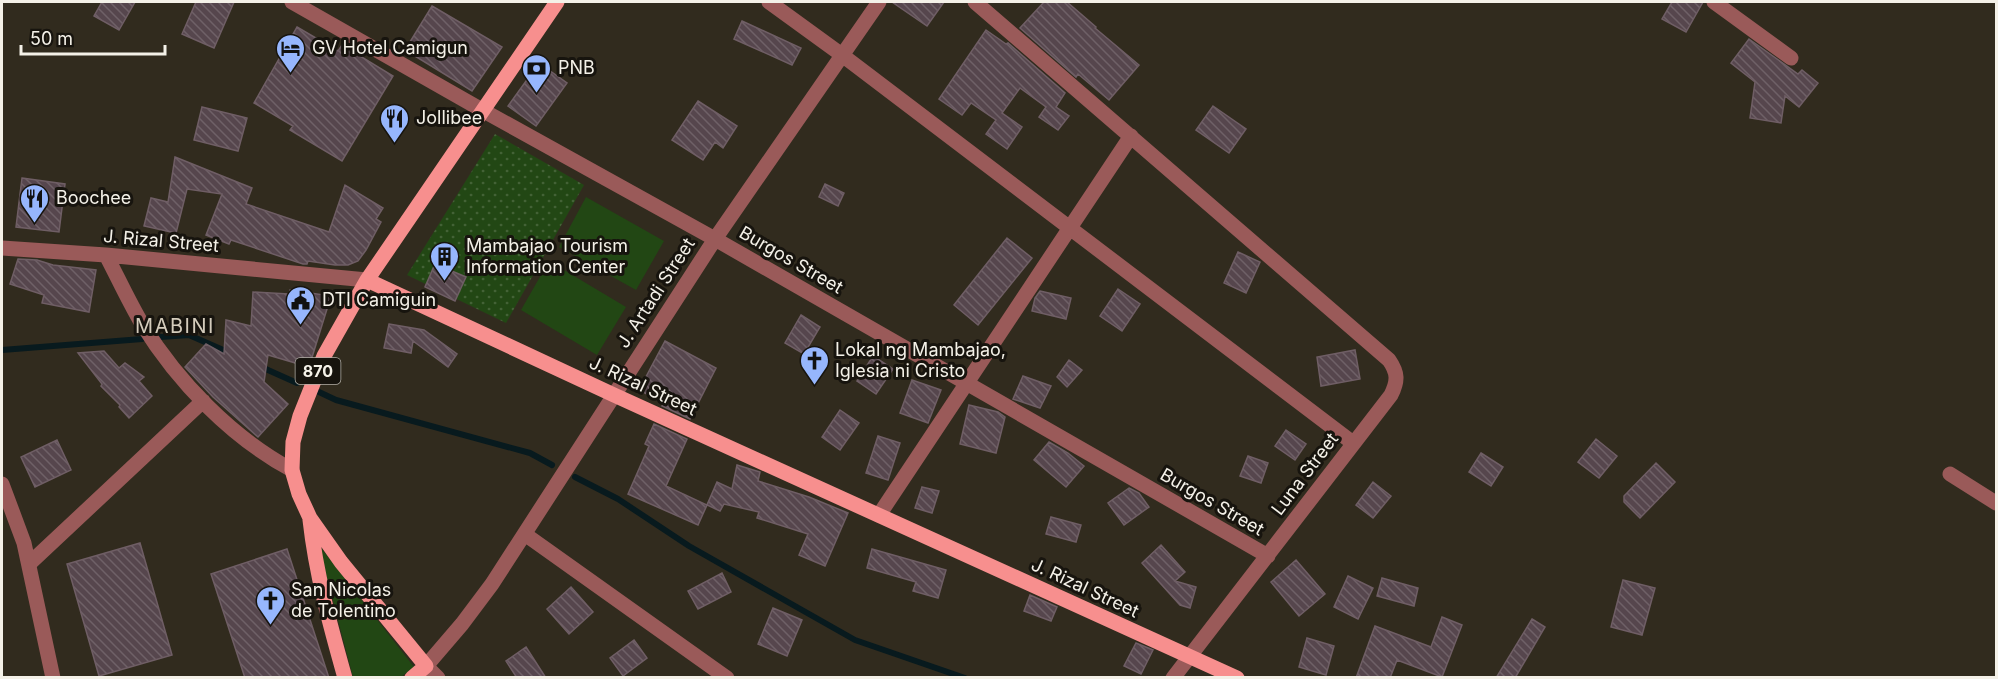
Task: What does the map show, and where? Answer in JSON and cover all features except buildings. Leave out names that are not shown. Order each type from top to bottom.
[{"type":"main road","name":"870","points":[[426,666],[341,562],[310,518],[299,494],[292,470],[293,442],[308,394],[324,356],[367,280],[557,2]]},
{"type":"main road","name":"J. Rizal Street","points":[[367,280],[614,395],[1237,678]]},
{"type":"main road","points":[[310,518],[321,589],[345,678]]},
{"type":"main road","points":[[412,678],[426,666]]},
{"type":"street","name":"Burgos Street","points":[[292,2],[715,239],[1268,556]]},
{"type":"street","points":[[769,2],[1353,443]]},
{"type":"street","name":"J. Artadi Street","points":[[426,666],[486,592],[526,535],[715,239],[879,2]]},
{"type":"street","points":[[879,515],[1131,136],[975,2]]},
{"type":"street","points":[[1714,2],[1791,58]]},
{"type":"street","name":"Luna Street","points":[[1131,136],[1389,360],[1395,368],[1397,377],[1391,395],[1173,678]]},
{"type":"street","name":"J. Rizal Street","points":[[2,248],[106,255],[367,280]]},
{"type":"street","points":[[106,255],[142,324],[203,401],[271,458],[292,470]]},
{"type":"street","points":[[28,564],[203,401]]},
{"type":"street","points":[[1950,474],[1996,503]]},
{"type":"street","points":[[2,484],[24,543],[53,678]]},
{"type":"street","points":[[526,535],[727,678]]},
{"type":"street","points":[[426,666],[438,678]]},
{"type":"green space","points":[[495,134],[584,185],[506,323],[407,275]]},
{"type":"green space","points":[[586,197],[664,241],[636,290],[559,247]]},
{"type":"green space","points":[[549,261],[626,307],[597,355],[521,310]]},
{"type":"green space","points":[[318,544],[414,667],[401,677],[353,677]]},
{"type":"waterway","points":[[160,337],[189,335],[230,353]]},
{"type":"waterway","points":[[2,350],[142,339]]},
{"type":"waterway","points":[[259,366],[297,383]]},
{"type":"waterway","points":[[319,392],[336,400],[530,453],[552,465]]},
{"type":"waterway","points":[[575,477],[618,499],[689,546],[855,640],[965,678]]},
{"type":"place","name":"GV Hotel Camigun","points":[[291,74]]},
{"type":"place","name":"PNB","points":[[537,94]]},
{"type":"place","name":"Jollibee","points":[[395,144]]},
{"type":"place","name":"Boochee","points":[[35,224]]},
{"type":"place","name":"Mambajao Tourism Information Center","points":[[445,282]]},
{"type":"place","name":"DTI Camiguin","points":[[301,326]]},
{"type":"place","name":"Lokal ng Mambajao, Iglesia ni Cristo","points":[[814,386]]},
{"type":"place","name":"San Nicolas de Tolentino","points":[[270,626]]},
{"type":"district","name":"MABINI","points":[[175,326]]}]
